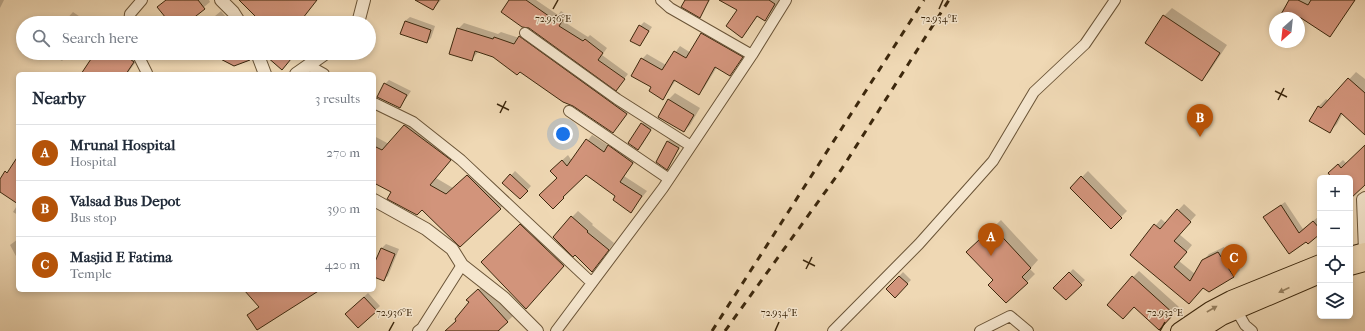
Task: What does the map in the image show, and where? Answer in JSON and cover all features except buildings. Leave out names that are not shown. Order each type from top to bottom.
[{"type":"main road","points":[[1353,263],[1361,255]]},
{"type":"main road","points":[[1195,329],[1222,317],[1233,305],[1317,264]]},
{"type":"main road","points":[[1233,305],[1317,276]]},
{"type":"street","points":[[130,16],[142,0]]},
{"type":"street","points":[[221,0],[236,16]]},
{"type":"street","points":[[360,16],[364,0]]},
{"type":"street","points":[[660,0],[752,55]]},
{"type":"street","points":[[556,331],[669,179],[752,55],[786,0]]},
{"type":"street","points":[[833,331],[919,244],[993,161],[1034,92],[1085,44],[1115,0]]},
{"type":"street","points":[[525,33],[617,99],[691,146]]},
{"type":"street","points":[[139,60],[145,72]]},
{"type":"street","points":[[260,60],[264,72]]},
{"type":"street","points":[[299,72],[318,60]]},
{"type":"street","points":[[308,65],[320,72]]},
{"type":"street","points":[[376,103],[413,122],[461,160],[592,283]]},
{"type":"street","points":[[569,111],[669,179]]},
{"type":"street","points":[[1361,255],[1362,199],[1365,197]]},
{"type":"street","points":[[376,201],[426,230],[452,249],[462,265],[504,298],[537,331]]},
{"type":"street","points":[[418,331],[422,328],[462,265]]},
{"type":"street","points":[[1233,305],[1245,326],[1252,331]]},
{"type":"street","points":[[980,331],[1010,316],[1028,331]]},
{"type":"railway","points":[[712,331],[924,0]]},
{"type":"railway","points":[[725,331],[841,170],[949,0]]},
{"type":"place","name":"Valsad Bus Depot","points":[[1200,137]]},
{"type":"place","name":"Mrunal Hospital","points":[[991,256]]},
{"type":"place","name":"Masjid E Fatima","points":[[1234,277]]}]
